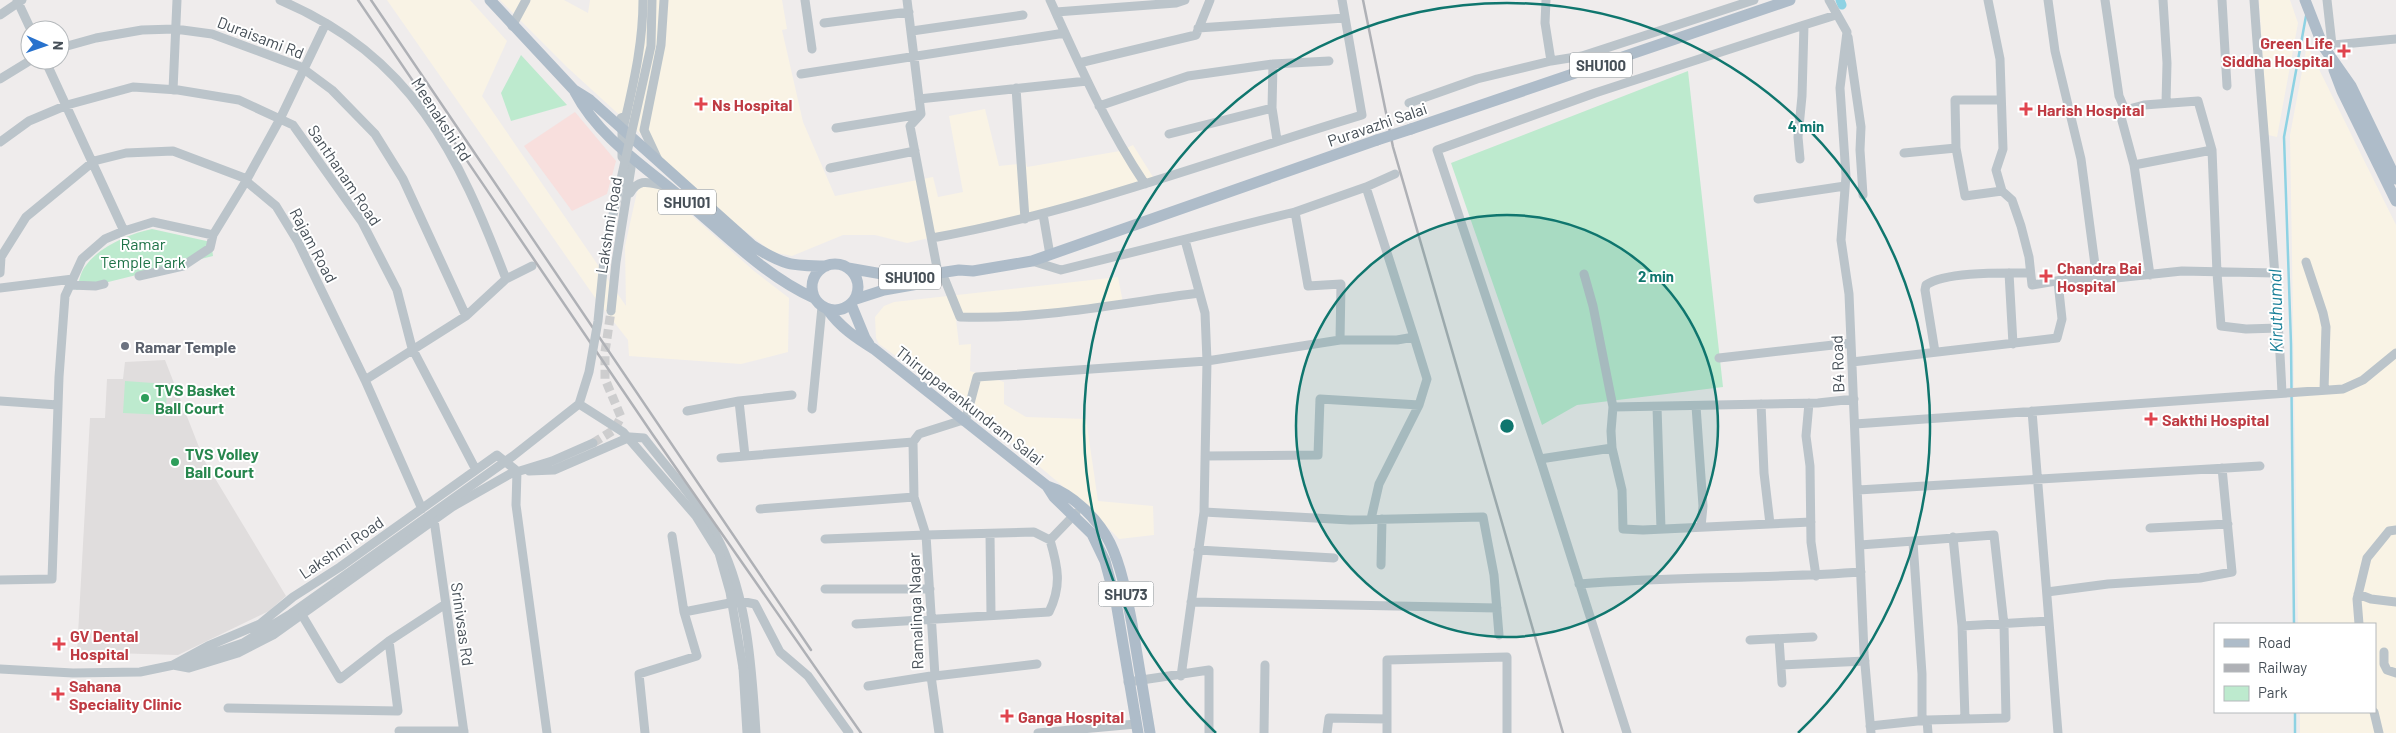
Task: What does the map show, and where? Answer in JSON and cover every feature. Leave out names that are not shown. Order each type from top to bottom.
[{"type":"main road","name":"Thirupparankundram Salai","points":[[490,0],[512,26],[574,90],[590,100],[753,246],[778,262],[796,266],[826,266]]},
{"type":"main road","name":"Puravazhi Salai","points":[[853,301],[959,270],[973,271],[1032,261],[1377,140],[1790,0]]},
{"type":"main road","points":[[2305,0],[2325,43],[2342,91],[2396,202]]},
{"type":"main road","points":[[2331,61],[2351,86],[2396,179]]},
{"type":"main road","name":"Thirupparankundram Salai","points":[[574,90],[584,110],[622,150],[669,186],[779,278],[821,305],[836,322],[874,349],[1047,486],[1060,490],[1078,511],[1105,561],[1116,602],[1137,728]]},
{"type":"main road","name":"SHU101","points":[[826,266],[841,265],[848,268]]},
{"type":"main road","points":[[826,266],[815,276],[812,291],[821,305],[840,310],[853,301],[858,285],[853,272],[848,268]]},
{"type":"main road","name":"Puravazhi Salai","points":[[848,268],[905,278],[942,276]]},
{"type":"main road","name":"Thirupparankundram Salai","points":[[853,301],[865,338],[874,349]]},
{"type":"main road","name":"Thirupparankundram Salai","points":[[1078,511],[1100,526],[1117,560],[1128,602],[1150,733]]},
{"type":"street","points":[[173,90],[177,0]]},
{"type":"street","name":"Meenakshi Rd","points":[[280,0],[343,32],[386,66],[412,94],[443,141],[480,210],[506,279]]},
{"type":"street","points":[[512,26],[526,0]]},
{"type":"street","name":"Lakshmi Road","points":[[612,311],[616,262],[629,194],[631,168],[622,156],[623,131],[640,54],[643,0]]},
{"type":"street","points":[[652,0],[651,46],[604,250],[598,321],[589,372],[579,404],[623,432],[696,516],[719,554],[730,592],[743,668],[747,733]]},
{"type":"street","points":[[659,163],[644,130],[660,44],[664,0]]},
{"type":"street","points":[[805,0],[812,49]]},
{"type":"street","points":[[907,0],[921,114],[910,126],[932,238],[942,276],[960,317],[980,318],[1053,312],[1200,293]]},
{"type":"street","points":[[1050,0],[1098,106],[1120,147],[1145,184]]},
{"type":"street","points":[[1056,12],[1176,3],[1185,0]]},
{"type":"street","points":[[1079,63],[1196,34],[1210,0]]},
{"type":"street","points":[[932,238],[1026,219],[1145,184],[1277,140],[1362,115],[1342,0]]},
{"type":"street","points":[[1546,0],[1545,22],[1551,61]]},
{"type":"street","points":[[1408,103],[1477,80],[1551,61],[1582,56],[1754,0]]},
{"type":"street","points":[[1829,0],[1847,32],[1861,128],[1860,150],[1863,195]]},
{"type":"street","points":[[1988,0],[2000,60],[2002,149],[1996,170],[2002,191],[2012,200],[2018,217],[2029,257],[2032,285],[2068,279],[2097,280],[2182,271],[2274,273]]},
{"type":"street","points":[[2048,0],[2055,51],[2081,159],[2097,280]]},
{"type":"street","points":[[2105,0],[2119,96],[2125,110]]},
{"type":"street","points":[[2163,0],[2167,62],[2166,103]]},
{"type":"street","points":[[2222,0],[2228,86]]},
{"type":"street","points":[[2254,0],[2279,328],[2282,393]]},
{"type":"street","points":[[2327,0],[2325,43],[2396,39]]},
{"type":"street","points":[[0,15],[19,1],[27,20]]},
{"type":"street","points":[[824,23],[909,12]]},
{"type":"street","points":[[912,31],[1023,15]]},
{"type":"street","points":[[1627,733],[1540,459],[1437,150],[1595,93],[1836,15]]},
{"type":"street","points":[[1198,28],[1345,18]]},
{"type":"street","points":[[139,276],[183,266],[210,248],[213,235],[247,180],[280,119],[326,23]]},
{"type":"street","points":[[1800,159],[1798,137],[1802,96],[1804,25]]},
{"type":"street","name":"Duraisami Rd","points":[[70,45],[96,38],[142,30],[175,29],[212,34],[257,49],[303,69],[332,90],[374,134],[403,179],[466,316]]},
{"type":"street","name":"B4 Road","points":[[1847,32],[1840,88],[1845,186],[1841,240],[1850,294],[1865,661],[1870,729]]},
{"type":"street","points":[[801,74],[1065,34]]},
{"type":"street","points":[[1098,106],[1188,76],[1273,64],[1329,61]]},
{"type":"street","points":[[1273,64],[1272,108],[1277,140]]},
{"type":"street","points":[[0,79],[20,67]]},
{"type":"street","points":[[51,70],[94,161],[124,231]]},
{"type":"street","points":[[919,98],[1087,81]]},
{"type":"street","name":"Santhanam Road","points":[[0,142],[30,121],[67,105],[132,87],[173,90],[239,100],[293,125],[362,222],[397,290],[412,348],[476,470]]},
{"type":"street","points":[[1016,88],[1026,219]]},
{"type":"street","points":[[2001,100],[1956,100],[1956,148],[1964,196],[2002,191]]},
{"type":"street","points":[[2125,110],[2166,103],[2198,101],[2212,150],[2221,326],[2246,329],[2279,328]]},
{"type":"street","points":[[1170,134],[1272,108]]},
{"type":"street","points":[[2125,110],[2121,117],[2134,164],[2150,275]]},
{"type":"street","points":[[836,128],[921,114]]},
{"type":"street","points":[[608,118],[618,119],[626,116]]},
{"type":"street","points":[[1904,153],[1956,148]]},
{"type":"street","points":[[2134,164],[2212,150]]},
{"type":"street","name":"Rajam Road","points":[[0,273],[1,256],[26,216],[94,161],[126,152],[173,151],[247,180],[276,206],[298,242],[365,380],[422,509]]},
{"type":"street","points":[[830,168],[915,151]]},
{"type":"street","points":[[1032,261],[1061,270],[1295,212],[1366,187],[1395,174]]},
{"type":"street","points":[[629,194],[635,184],[639,182],[669,186]]},
{"type":"street","points":[[1758,199],[1845,186]]},
{"type":"street","points":[[1366,187],[1427,379],[1419,405],[1379,484],[1371,519]]},
{"type":"street","points":[[1295,212],[1308,286],[1341,284],[1340,340]]},
{"type":"street","points":[[1043,214],[1050,255]]},
{"type":"street","points":[[0,580],[52,579],[58,406],[65,296],[82,259],[105,239],[153,222],[213,235]]},
{"type":"street","points":[[1181,676],[1204,512],[1207,360],[1205,313],[1185,240]]},
{"type":"street","points":[[2306,262],[2326,327],[2324,390]]},
{"type":"street","points":[[365,380],[412,348],[466,316],[506,279],[532,266]]},
{"type":"street","points":[[2009,273],[2013,344]]},
{"type":"street","points":[[1935,352],[1926,285],[1937,280],[1974,274],[2030,273]]},
{"type":"street","points":[[1584,274],[1593,306],[1613,407],[1612,448],[1622,490],[1623,529],[1811,522]]},
{"type":"street","points":[[73,279],[70,285],[96,286],[104,284]]},
{"type":"street","points":[[0,288],[73,279]]},
{"type":"street","points":[[1852,362],[2057,338],[2062,319],[2058,282]]},
{"type":"street","points":[[812,409],[821,305]]},
{"type":"street","points":[[825,539],[926,536],[914,497],[913,442],[919,434],[964,421],[977,377],[1207,360],[1340,340],[1397,340],[1414,337]]},
{"type":"street","points":[[1719,358],[1851,343]]},
{"type":"street","points":[[1855,424],[2343,389],[2364,380],[2396,353]]},
{"type":"street","points":[[687,411],[739,400],[792,395]]},
{"type":"street","points":[[1206,456],[1318,455],[1320,398],[1419,405]]},
{"type":"street","points":[[1613,407],[1809,403],[1854,399]]},
{"type":"street","points":[[739,400],[745,456]]},
{"type":"street","points":[[0,401],[58,406]]},
{"type":"street","points":[[1809,403],[1806,436],[1810,466],[1809,500],[1816,576]]},
{"type":"street","name":"Lakshmi Road","points":[[0,668],[83,673],[140,672],[173,665],[243,644],[292,613],[513,456],[579,404]]},
{"type":"street","points":[[1761,404],[1764,473],[1770,524]]},
{"type":"street","points":[[1696,406],[1703,506],[1701,527]]},
{"type":"street","points":[[1657,407],[1661,529]]},
{"type":"street","points":[[2032,411],[2058,733]]},
{"type":"street","points":[[547,733],[516,505],[517,471],[554,470],[630,437],[644,438],[716,536],[732,570],[740,601],[752,678],[756,733]]},
{"type":"street","points":[[721,458],[913,442]]},
{"type":"street","name":"Lakshmi Road","points":[[173,665],[189,668],[238,653],[273,635],[452,507],[517,471],[552,461],[592,443]]},
{"type":"street","points":[[1540,459],[1612,448]]},
{"type":"street","name":"Lakshmi Road","points":[[173,665],[208,646],[260,624],[293,597],[497,455],[517,471]]},
{"type":"street","points":[[1858,490],[2260,466]]},
{"type":"street","points":[[2046,592],[2108,584],[2200,578],[2232,572],[2222,468]]},
{"type":"street","points":[[760,509],[914,497]]},
{"type":"street","points":[[856,624],[1049,612],[1056,597],[1058,568],[1050,540],[1078,511]]},
{"type":"street","points":[[1204,512],[1371,519],[1483,517],[1494,575],[1499,635]]},
{"type":"street","points":[[1381,565],[1382,519]]},
{"type":"street","name":"Srinivsas Rd","points":[[434,520],[444,605],[464,732]]},
{"type":"street","points":[[2150,528],[2228,524]]},
{"type":"street","points":[[2359,623],[2358,594],[2367,558],[2389,531],[2396,530]]},
{"type":"street","name":"Ramalinga Nagar","points":[[939,733],[933,676],[932,619],[926,536],[1034,532],[1050,540]]},
{"type":"street","points":[[990,534],[991,615]]},
{"type":"street","points":[[1860,545],[1994,535],[2004,625],[2006,718],[1924,720],[1870,729]]},
{"type":"street","points":[[645,733],[639,674],[697,656],[684,612],[672,536]]},
{"type":"street","points":[[1954,537],[1962,626],[1965,719]]},
{"type":"street","points":[[1913,542],[1924,720],[1928,733]]},
{"type":"street","points":[[1198,550],[1334,558]]},
{"type":"street","points":[[1579,584],[1638,579],[1687,580],[1760,576],[1816,576],[1861,572]]},
{"type":"street","points":[[824,589],[930,589]]},
{"type":"street","points":[[2358,594],[2371,599],[2396,602]]},
{"type":"street","points":[[684,612],[740,601],[755,604],[780,652],[808,676],[848,733]]},
{"type":"street","points":[[1191,602],[1496,608]]},
{"type":"street","points":[[302,615],[340,679],[389,641],[444,605]]},
{"type":"street","points":[[1962,626],[2049,621]]},
{"type":"street","points":[[1750,640],[1813,637]]},
{"type":"street","points":[[1779,639],[1782,684]]},
{"type":"street","points":[[228,708],[398,711],[389,641]]},
{"type":"street","points":[[2384,652],[2384,664],[2387,670],[2396,673]]},
{"type":"street","points":[[1387,733],[1387,660],[1507,657],[1507,733]]},
{"type":"street","points":[[1781,665],[1865,661]]},
{"type":"street","points":[[868,686],[933,676],[1037,664]]},
{"type":"street","points":[[1264,733],[1265,665]]},
{"type":"street","points":[[1128,682],[1181,676],[1209,670],[1209,733]]},
{"type":"street","points":[[1955,719],[1965,708]]},
{"type":"street","points":[[2374,713],[2379,733]]},
{"type":"street","points":[[1327,733],[1329,718],[1387,719]]},
{"type":"street","points":[[1038,733],[1137,728]]},
{"type":"street","points":[[399,731],[464,732]]},
{"type":"shaded area","points":[[387,0],[470,0],[507,41],[482,96],[626,306],[625,246],[637,192],[643,184],[661,188],[754,271],[789,298],[788,352],[741,364],[629,356],[628,340],[596,299]]},
{"type":"shaded area","points":[[500,0],[564,0],[588,13],[590,0],[782,0],[787,29],[782,30],[803,122],[835,196],[933,177],[938,197],[963,192],[949,116],[985,109],[999,166],[1026,163],[1027,167],[1120,151],[1133,145],[1153,177],[1158,178],[1077,204],[907,243],[875,235],[843,235],[792,256],[772,252],[722,213],[657,154],[648,141],[568,68]]},
{"type":"shaded area","points":[[2259,0],[2290,0],[2298,23],[2277,137],[2268,135]]},
{"type":"shaded area","points":[[2307,45],[2396,225],[2396,733],[2300,733],[2300,713],[2376,713],[2376,623],[2298,623],[2290,135]]},
{"type":"shaded area","points":[[575,112],[616,161],[607,194],[572,211],[524,146]]},
{"type":"shaded area","points":[[1118,277],[1123,303],[956,319],[959,345],[971,344],[970,371],[1004,382],[1004,404],[1026,417],[1086,419],[1098,501],[1153,506],[1154,535],[1119,539],[1091,510],[976,413],[879,344],[876,338],[875,317],[884,306],[894,302]]},
{"type":"shaded area","points":[[165,360],[204,460],[286,596],[269,611],[178,655],[77,652],[90,418],[105,418],[107,379],[123,379],[125,362]]},
{"type":"green space","points":[[521,55],[567,105],[511,121],[501,93]]},
{"type":"green space","points":[[1688,71],[1723,387],[1577,405],[1542,425],[1451,163]]},
{"type":"green space","name":"Ramar Temple Park","points":[[152,229],[211,242],[213,256],[76,290],[81,273],[90,260],[98,253],[124,238]]},
{"type":"green space","name":"TVS Basket Ball Court","points":[[125,381],[167,384],[166,415],[123,413]]},
{"type":"waterway","points":[[1840,0],[1842,5]]},
{"type":"waterway","name":"Kiruthumal","points":[[2294,623],[2291,344],[2284,137],[2306,16]]},
{"type":"waterway","name":"Kiruthumal","points":[[2295,713],[2295,733]]},
{"type":"tunnel","points":[[593,443],[614,430],[621,417],[605,379],[605,352],[611,311]]},
{"type":"railway","points":[[358,0],[653,435],[861,733]]},
{"type":"railway","points":[[371,0],[811,650]]},
{"type":"railway","points":[[1363,0],[1393,147],[1563,733]]},
{"type":"place","name":"Green Life Siddha Hospital","points":[[2344,51]]},
{"type":"place","name":"Ns Hospital","points":[[701,104]]},
{"type":"place","name":"Harish Hospital","points":[[2026,109]]},
{"type":"place","name":"Chandra Bai Hospital","points":[[2046,276]]},
{"type":"place","name":"Ramar Temple","points":[[125,346]]},
{"type":"place","name":"TVS Basket Ball Court","points":[[145,398]]},
{"type":"place","name":"Sakthi Hospital","points":[[2151,419]]},
{"type":"place","name":"TVS Volley Ball Court","points":[[175,462]]},
{"type":"place","name":"GV Dental Hospital","points":[[59,644]]},
{"type":"place","name":"Sahana Speciality Clinic","points":[[58,694]]},
{"type":"place","name":"Ganga Hospital","points":[[1007,716]]}]
